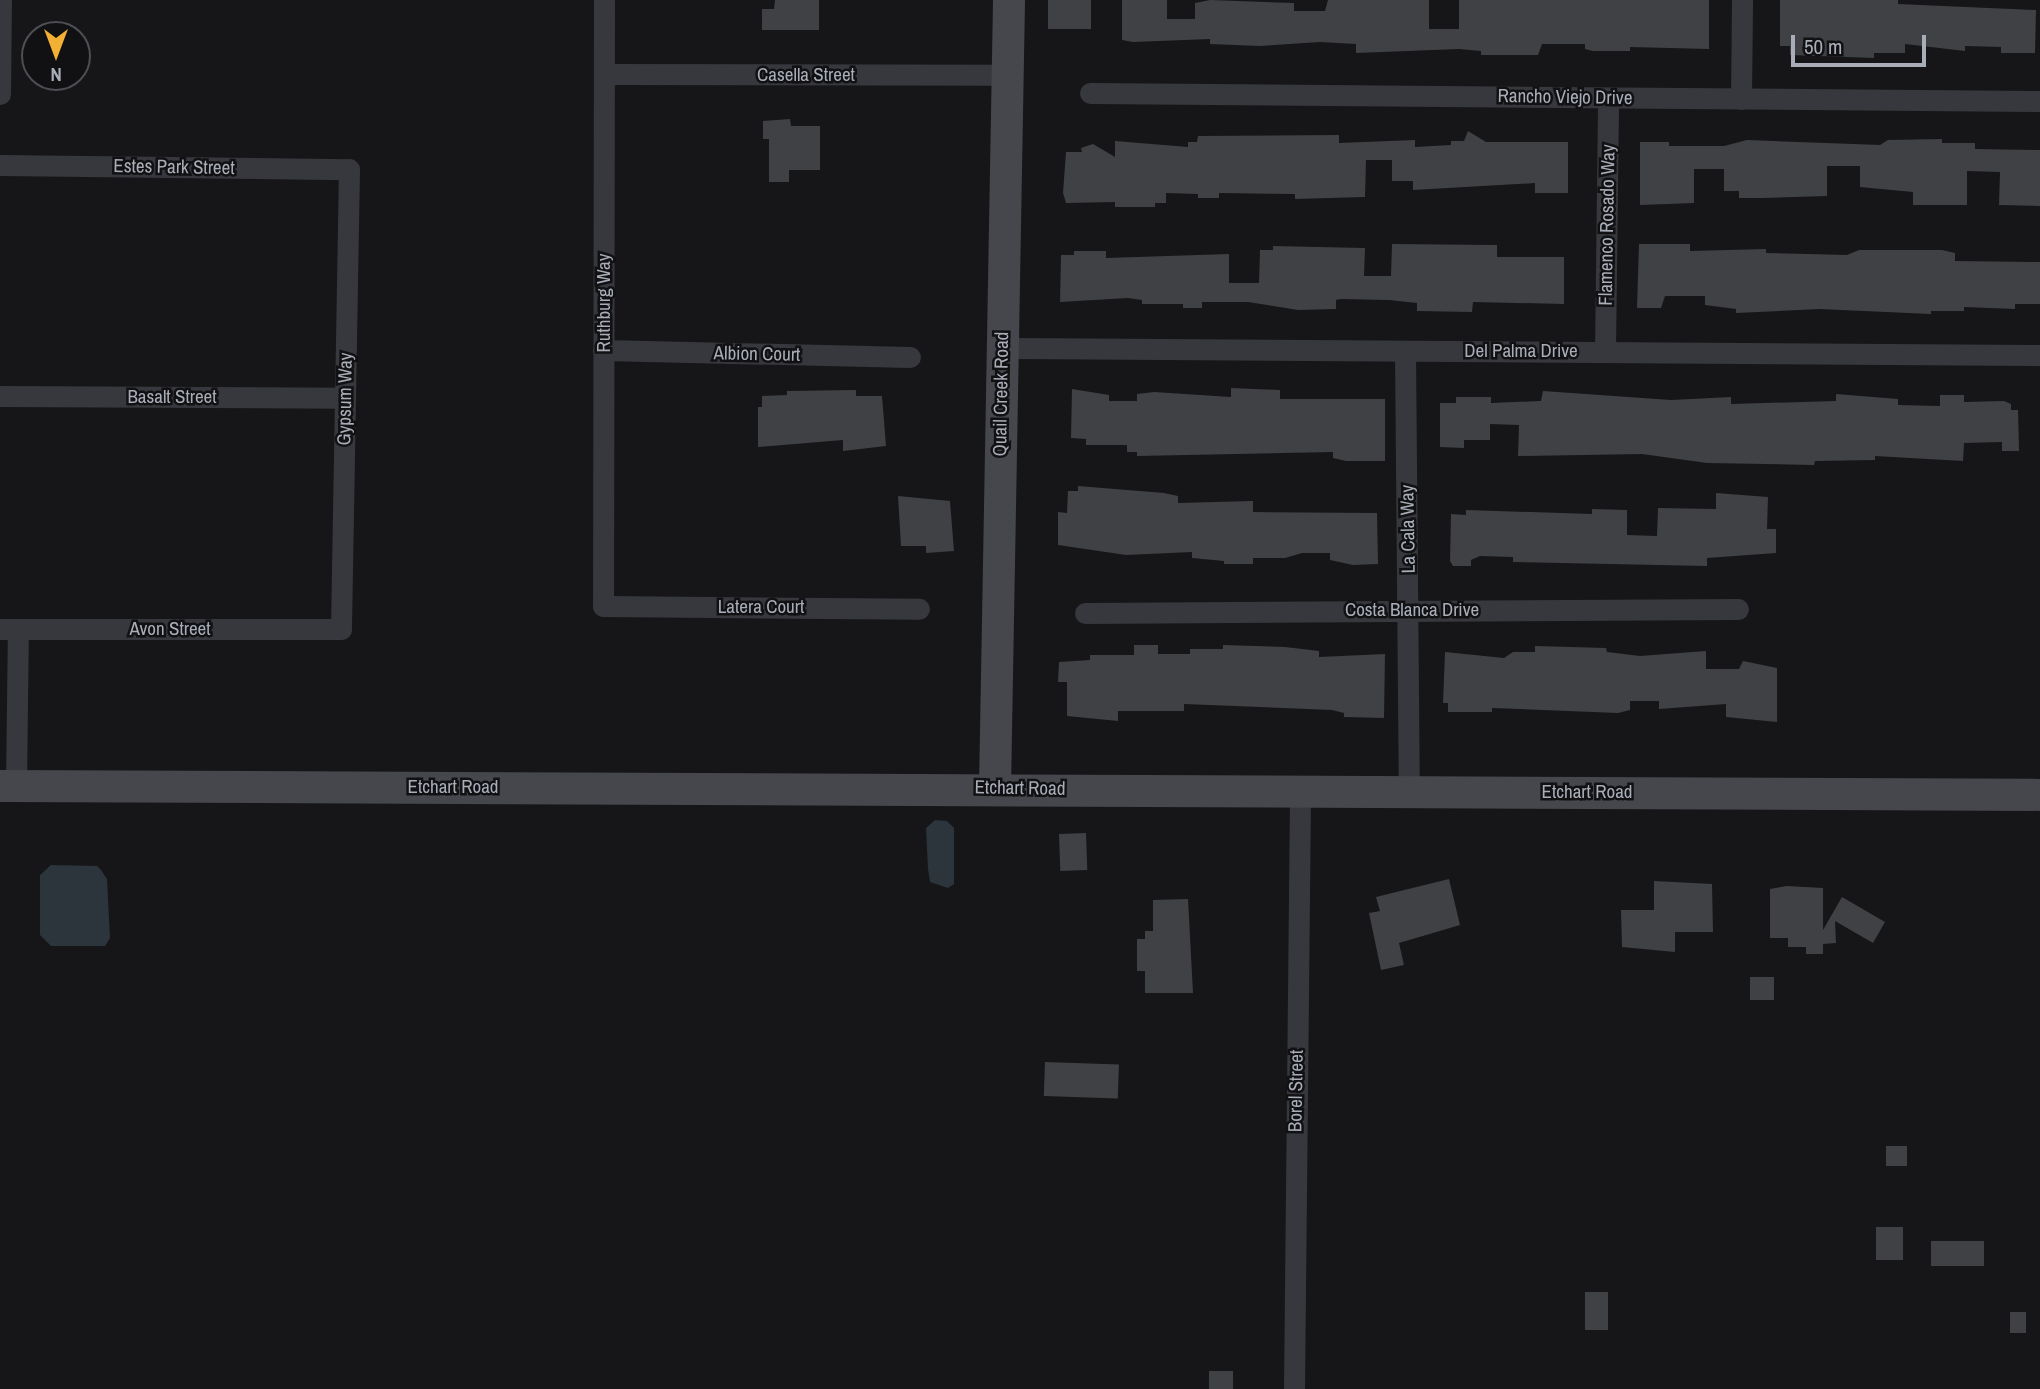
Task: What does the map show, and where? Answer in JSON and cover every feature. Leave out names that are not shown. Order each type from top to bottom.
[{"type":"street","points":[[0,94],[1,0]]},
{"type":"street","name":"Ruthburg Way","points":[[603,606],[604,0]]},
{"type":"street","name":"Quail Creek Road","points":[[995,788],[1009,0]]},
{"type":"street","points":[[1741,99],[1742,0]]},
{"type":"street","name":"Casella Street","points":[[604,74],[1007,75]]},
{"type":"street","name":"Rancho Viejo Drive","points":[[1090,93],[2040,101]]},
{"type":"street","name":"Flamenco Rosado Way","points":[[1605,352],[1608,98]]},
{"type":"street","name":"Estes Park Street","points":[[0,165],[349,169]]},
{"type":"street","name":"Gypsum Way","points":[[341,629],[349,169]]},
{"type":"street","name":"Del Palma Drive","points":[[1002,348],[2040,355]]},
{"type":"street","name":"Albion Court","points":[[603,350],[910,357]]},
{"type":"street","name":"La Cala Way","points":[[1405,351],[1410,610],[1409,791]]},
{"type":"street","name":"Basalt Street","points":[[0,396],[345,398]]},
{"type":"street","name":"Latera Court","points":[[603,606],[919,608]]},
{"type":"street","name":"Costa Blanca Drive","points":[[1085,613],[1738,609]]},
{"type":"street","name":"Avon Street","points":[[9,630],[341,629]]},
{"type":"street","points":[[8,786],[9,630]]},
{"type":"street","name":"Etchart Road","points":[[8,786],[995,788],[1300,793],[1409,791],[2040,795]]},
{"type":"street","name":"Borel Street","points":[[1294,1389],[1300,793]]},
{"type":"shaded area","points":[[935,820],[947,821],[954,828],[954,884],[948,888],[930,882],[926,828]]},
{"type":"shaded area","points":[[51,865],[97,866],[107,879],[110,938],[105,946],[51,946],[40,935],[40,875]]},
{"type":"building","points":[[775,0],[819,0],[819,30],[762,30],[762,9],[774,9]]},
{"type":"building","points":[[1048,0],[1091,0],[1091,29],[1048,29]]},
{"type":"building","points":[[1122,0],[1167,0],[1167,19],[1195,19],[1195,3],[1210,0],[1294,3],[1294,11],[1325,11],[1328,0],[1429,0],[1429,29],[1459,29],[1459,0],[1709,0],[1709,49],[1630,47],[1630,51],[1593,51],[1585,49],[1585,44],[1542,44],[1538,55],[1481,55],[1481,51],[1459,49],[1356,53],[1356,44],[1320,42],[1260,46],[1210,44],[1210,39],[1133,42],[1122,40]]},
{"type":"building","points":[[1780,0],[1898,0],[1898,4],[2036,10],[2035,53],[2001,53],[2001,47],[1965,46],[1965,51],[1905,44],[1905,53],[1874,53],[1874,58],[1790,55],[1790,46],[1780,46]]},
{"type":"building","points":[[790,119],[791,126],[820,126],[820,170],[789,170],[789,182],[769,182],[769,139],[763,139],[763,121]]},
{"type":"building","points":[[1468,131],[1486,142],[1568,142],[1568,193],[1535,193],[1535,183],[1413,190],[1413,181],[1392,181],[1392,160],[1366,160],[1365,197],[1295,199],[1295,194],[1219,193],[1219,198],[1198,198],[1198,194],[1166,193],[1166,203],[1155,203],[1155,207],[1115,207],[1115,202],[1066,203],[1063,193],[1066,152],[1082,152],[1081,148],[1093,144],[1115,157],[1115,141],[1188,147],[1188,142],[1197,142],[1198,136],[1339,135],[1339,143],[1415,140],[1415,147],[1451,145],[1451,141],[1464,141]]},
{"type":"building","points":[[1942,139],[1942,143],[1975,143],[1975,149],[2040,150],[2040,206],[1999,205],[2000,172],[1967,171],[1967,205],[1913,205],[1913,192],[1860,187],[1860,166],[1827,166],[1827,196],[1762,198],[1739,198],[1739,191],[1724,191],[1724,169],[1694,169],[1694,203],[1640,205],[1640,142],[1669,142],[1669,146],[1724,146],[1747,140],[1880,145],[1888,140]]},
{"type":"building","points":[[1392,244],[1497,245],[1497,257],[1564,257],[1564,304],[1473,302],[1472,312],[1417,311],[1417,303],[1389,300],[1341,299],[1336,300],[1336,309],[1298,310],[1248,302],[1202,302],[1202,308],[1183,308],[1183,304],[1142,304],[1142,300],[1128,298],[1060,302],[1061,255],[1074,255],[1074,251],[1106,251],[1106,258],[1229,254],[1229,283],[1259,283],[1260,250],[1273,250],[1273,246],[1365,248],[1364,276],[1391,276]]},
{"type":"building","points":[[1639,244],[1690,244],[1690,251],[1766,249],[1766,253],[1847,255],[1859,250],[1942,250],[1955,253],[1955,261],[2040,262],[2040,304],[2015,304],[2015,309],[1964,307],[1964,311],[1931,311],[1931,314],[1819,309],[1736,313],[1736,309],[1705,305],[1705,296],[1665,296],[1661,308],[1637,308]]},
{"type":"building","points":[[1231,388],[1280,390],[1280,399],[1385,399],[1385,461],[1346,461],[1333,458],[1333,452],[1137,456],[1137,452],[1127,452],[1127,445],[1086,445],[1086,439],[1071,438],[1072,389],[1109,395],[1109,401],[1137,401],[1137,394],[1154,392],[1231,397]]},
{"type":"building","points":[[856,390],[856,396],[882,396],[886,446],[843,451],[843,440],[758,447],[758,407],[762,407],[762,396],[787,395],[787,391]]},
{"type":"building","points":[[1543,391],[1671,400],[1731,397],[1731,404],[1836,401],[1836,394],[1898,399],[1898,405],[1940,406],[1940,395],[1964,395],[1964,402],[2004,401],[2011,404],[2011,410],[2018,410],[2019,451],[2002,451],[2002,442],[1964,443],[1963,461],[1875,456],[1875,460],[1815,461],[1814,465],[1707,463],[1642,454],[1518,456],[1519,425],[1490,424],[1490,440],[1464,440],[1464,448],[1440,447],[1440,403],[1456,403],[1456,397],[1491,397],[1491,403],[1541,401]]},
{"type":"building","points":[[1078,486],[1164,493],[1178,496],[1178,503],[1253,501],[1253,512],[1377,513],[1378,564],[1353,565],[1330,560],[1330,553],[1302,553],[1285,558],[1253,558],[1253,564],[1224,564],[1224,561],[1192,558],[1192,552],[1126,555],[1058,545],[1058,512],[1067,513],[1068,491],[1078,491]]},
{"type":"building","points":[[1716,493],[1768,497],[1767,529],[1776,529],[1776,553],[1707,558],[1707,566],[1513,562],[1513,557],[1480,556],[1471,560],[1471,566],[1453,566],[1450,561],[1451,514],[1466,515],[1466,510],[1592,514],[1592,509],[1627,510],[1627,535],[1657,536],[1658,508],[1716,509]]},
{"type":"building","points":[[898,496],[950,501],[954,551],[926,553],[926,546],[901,546]]},
{"type":"building","points":[[1134,645],[1158,645],[1158,654],[1190,654],[1190,649],[1223,649],[1223,645],[1319,651],[1319,657],[1385,654],[1384,718],[1344,717],[1344,713],[1332,710],[1184,704],[1184,711],[1118,711],[1118,721],[1067,716],[1067,682],[1058,682],[1059,662],[1090,660],[1090,655],[1134,655]]},
{"type":"building","points":[[1535,646],[1606,648],[1607,652],[1640,656],[1706,651],[1706,669],[1739,669],[1743,661],[1777,668],[1777,722],[1726,717],[1726,704],[1659,709],[1659,701],[1630,701],[1630,710],[1618,713],[1492,708],[1492,712],[1448,712],[1448,703],[1443,703],[1445,652],[1504,658],[1513,652],[1535,652]]},
{"type":"building","points":[[1086,833],[1087,870],[1060,871],[1059,834]]},
{"type":"building","points":[[1449,879],[1460,925],[1399,943],[1404,965],[1381,970],[1369,913],[1380,911],[1376,897]]},
{"type":"building","points":[[1654,881],[1712,884],[1713,932],[1675,932],[1675,952],[1622,947],[1621,910],[1654,910]]},
{"type":"building","points":[[1787,886],[1823,888],[1823,930],[1842,897],[1885,922],[1873,943],[1835,921],[1836,943],[1823,944],[1823,954],[1806,954],[1806,947],[1788,947],[1788,938],[1770,938],[1770,889]]},
{"type":"building","points":[[1188,899],[1193,993],[1145,993],[1145,971],[1137,971],[1137,939],[1145,939],[1145,931],[1153,931],[1153,900]]},
{"type":"building","points":[[1750,977],[1774,977],[1774,1000],[1750,1000]]},
{"type":"building","points":[[1045,1062],[1119,1065],[1118,1099],[1044,1096]]},
{"type":"building","points":[[1886,1146],[1907,1146],[1907,1166],[1886,1166]]},
{"type":"building","points":[[1876,1227],[1903,1227],[1903,1260],[1876,1260]]},
{"type":"building","points":[[1931,1241],[1984,1241],[1984,1266],[1931,1266]]},
{"type":"building","points":[[1585,1292],[1608,1292],[1608,1330],[1585,1330]]},
{"type":"building","points":[[2010,1312],[2026,1312],[2026,1333],[2010,1333]]},
{"type":"building","points":[[1209,1371],[1233,1371],[1233,1389],[1209,1389]]}]
